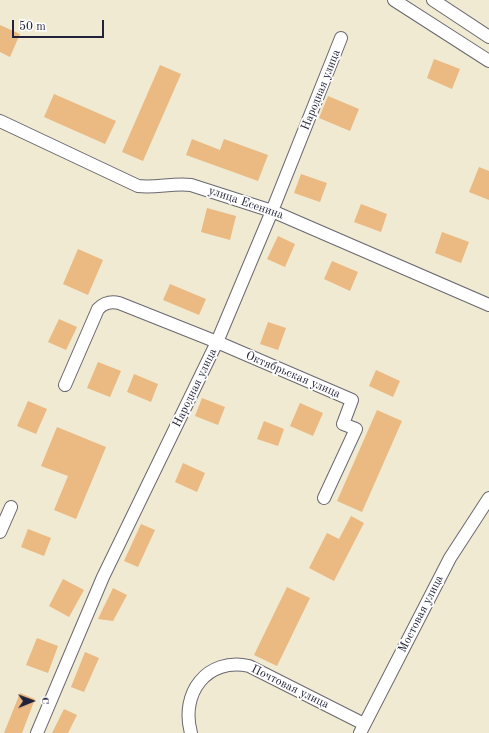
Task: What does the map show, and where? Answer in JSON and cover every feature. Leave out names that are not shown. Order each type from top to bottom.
[{"type":"street","points":[[394,0],[489,61]]},
{"type":"street","points":[[433,0],[489,37]]},
{"type":"street","name":"Народная улица","points":[[37,733],[103,577],[217,342],[272,211],[341,38]]},
{"type":"street","name":"улица Есенина","points":[[0,121],[138,186],[150,187],[177,184],[191,185],[272,211],[489,305]]},
{"type":"street","points":[[65,385],[98,309],[102,305],[108,303],[119,303],[217,342]]},
{"type":"street","name":"Октябрьская улица","points":[[217,342],[352,400],[343,424],[356,429],[324,498]]},
{"type":"street","name":"Мостовая улица","points":[[362,728],[450,558],[489,498]]},
{"type":"street","points":[[0,532],[11,507]]},
{"type":"street","name":"Почтовая улица","points":[[191,733],[188,708],[194,689],[207,675],[218,668],[229,664],[250,666],[362,728]]},
{"type":"building","points":[[0,25],[20,34],[10,57],[0,52]]},
{"type":"building","points":[[434,59],[460,69],[452,89],[427,78]]},
{"type":"building","points":[[160,65],[181,74],[143,161],[122,152]]},
{"type":"building","points":[[54,94],[116,121],[105,144],[44,117]]},
{"type":"building","points":[[328,96],[359,109],[350,131],[319,118]]},
{"type":"building","points":[[192,139],[220,150],[224,139],[268,155],[258,181],[186,155]]},
{"type":"building","points":[[479,167],[489,171],[489,200],[469,192]]},
{"type":"building","points":[[301,174],[327,183],[320,202],[294,193]]},
{"type":"building","points":[[361,204],[387,214],[381,232],[354,222]]},
{"type":"building","points":[[207,208],[236,216],[230,240],[201,232]]},
{"type":"building","points":[[442,232],[469,242],[461,263],[435,253]]},
{"type":"building","points":[[278,236],[295,244],[285,267],[267,259]]},
{"type":"building","points":[[78,249],[103,260],[88,295],[63,284]]},
{"type":"building","points":[[332,261],[358,272],[350,291],[324,279]]},
{"type":"building","points":[[170,284],[206,299],[199,315],[163,300]]},
{"type":"building","points":[[59,319],[77,327],[66,350],[48,342]]},
{"type":"building","points":[[268,322],[286,328],[278,350],[260,344]]},
{"type":"building","points":[[98,362],[121,371],[110,397],[87,388]]},
{"type":"building","points":[[376,370],[400,381],[393,397],[369,386]]},
{"type":"building","points":[[134,374],[158,384],[151,402],[127,392]]},
{"type":"building","points":[[202,398],[225,407],[218,425],[195,416]]},
{"type":"building","points":[[28,401],[47,409],[36,434],[17,426]]},
{"type":"building","points":[[300,403],[323,413],[313,436],[290,426]]},
{"type":"building","points":[[377,410],[402,421],[362,512],[337,501]]},
{"type":"building","points":[[264,421],[284,429],[278,446],[257,439]]},
{"type":"building","points":[[57,427],[106,447],[76,519],[54,510],[68,476],[41,466]]},
{"type":"building","points":[[183,463],[205,473],[197,492],[175,482]]},
{"type":"building","points":[[351,516],[364,523],[334,581],[309,568],[327,533],[339,539]]},
{"type":"building","points":[[141,524],[155,530],[138,567],[124,561]]},
{"type":"building","points":[[28,529],[51,538],[44,556],[21,547]]},
{"type":"building","points":[[63,579],[84,590],[69,617],[49,606]]},
{"type":"building","points":[[287,587],[310,598],[277,666],[254,655]]},
{"type":"building","points":[[113,588],[127,595],[113,621],[98,619]]},
{"type":"building","points":[[37,638],[58,646],[48,673],[26,665]]},
{"type":"building","points":[[85,652],[99,658],[84,692],[71,687]]},
{"type":"building","points":[[20,693],[35,699],[22,733],[4,733]]},
{"type":"building","points":[[64,709],[77,715],[68,733],[52,733]]}]
